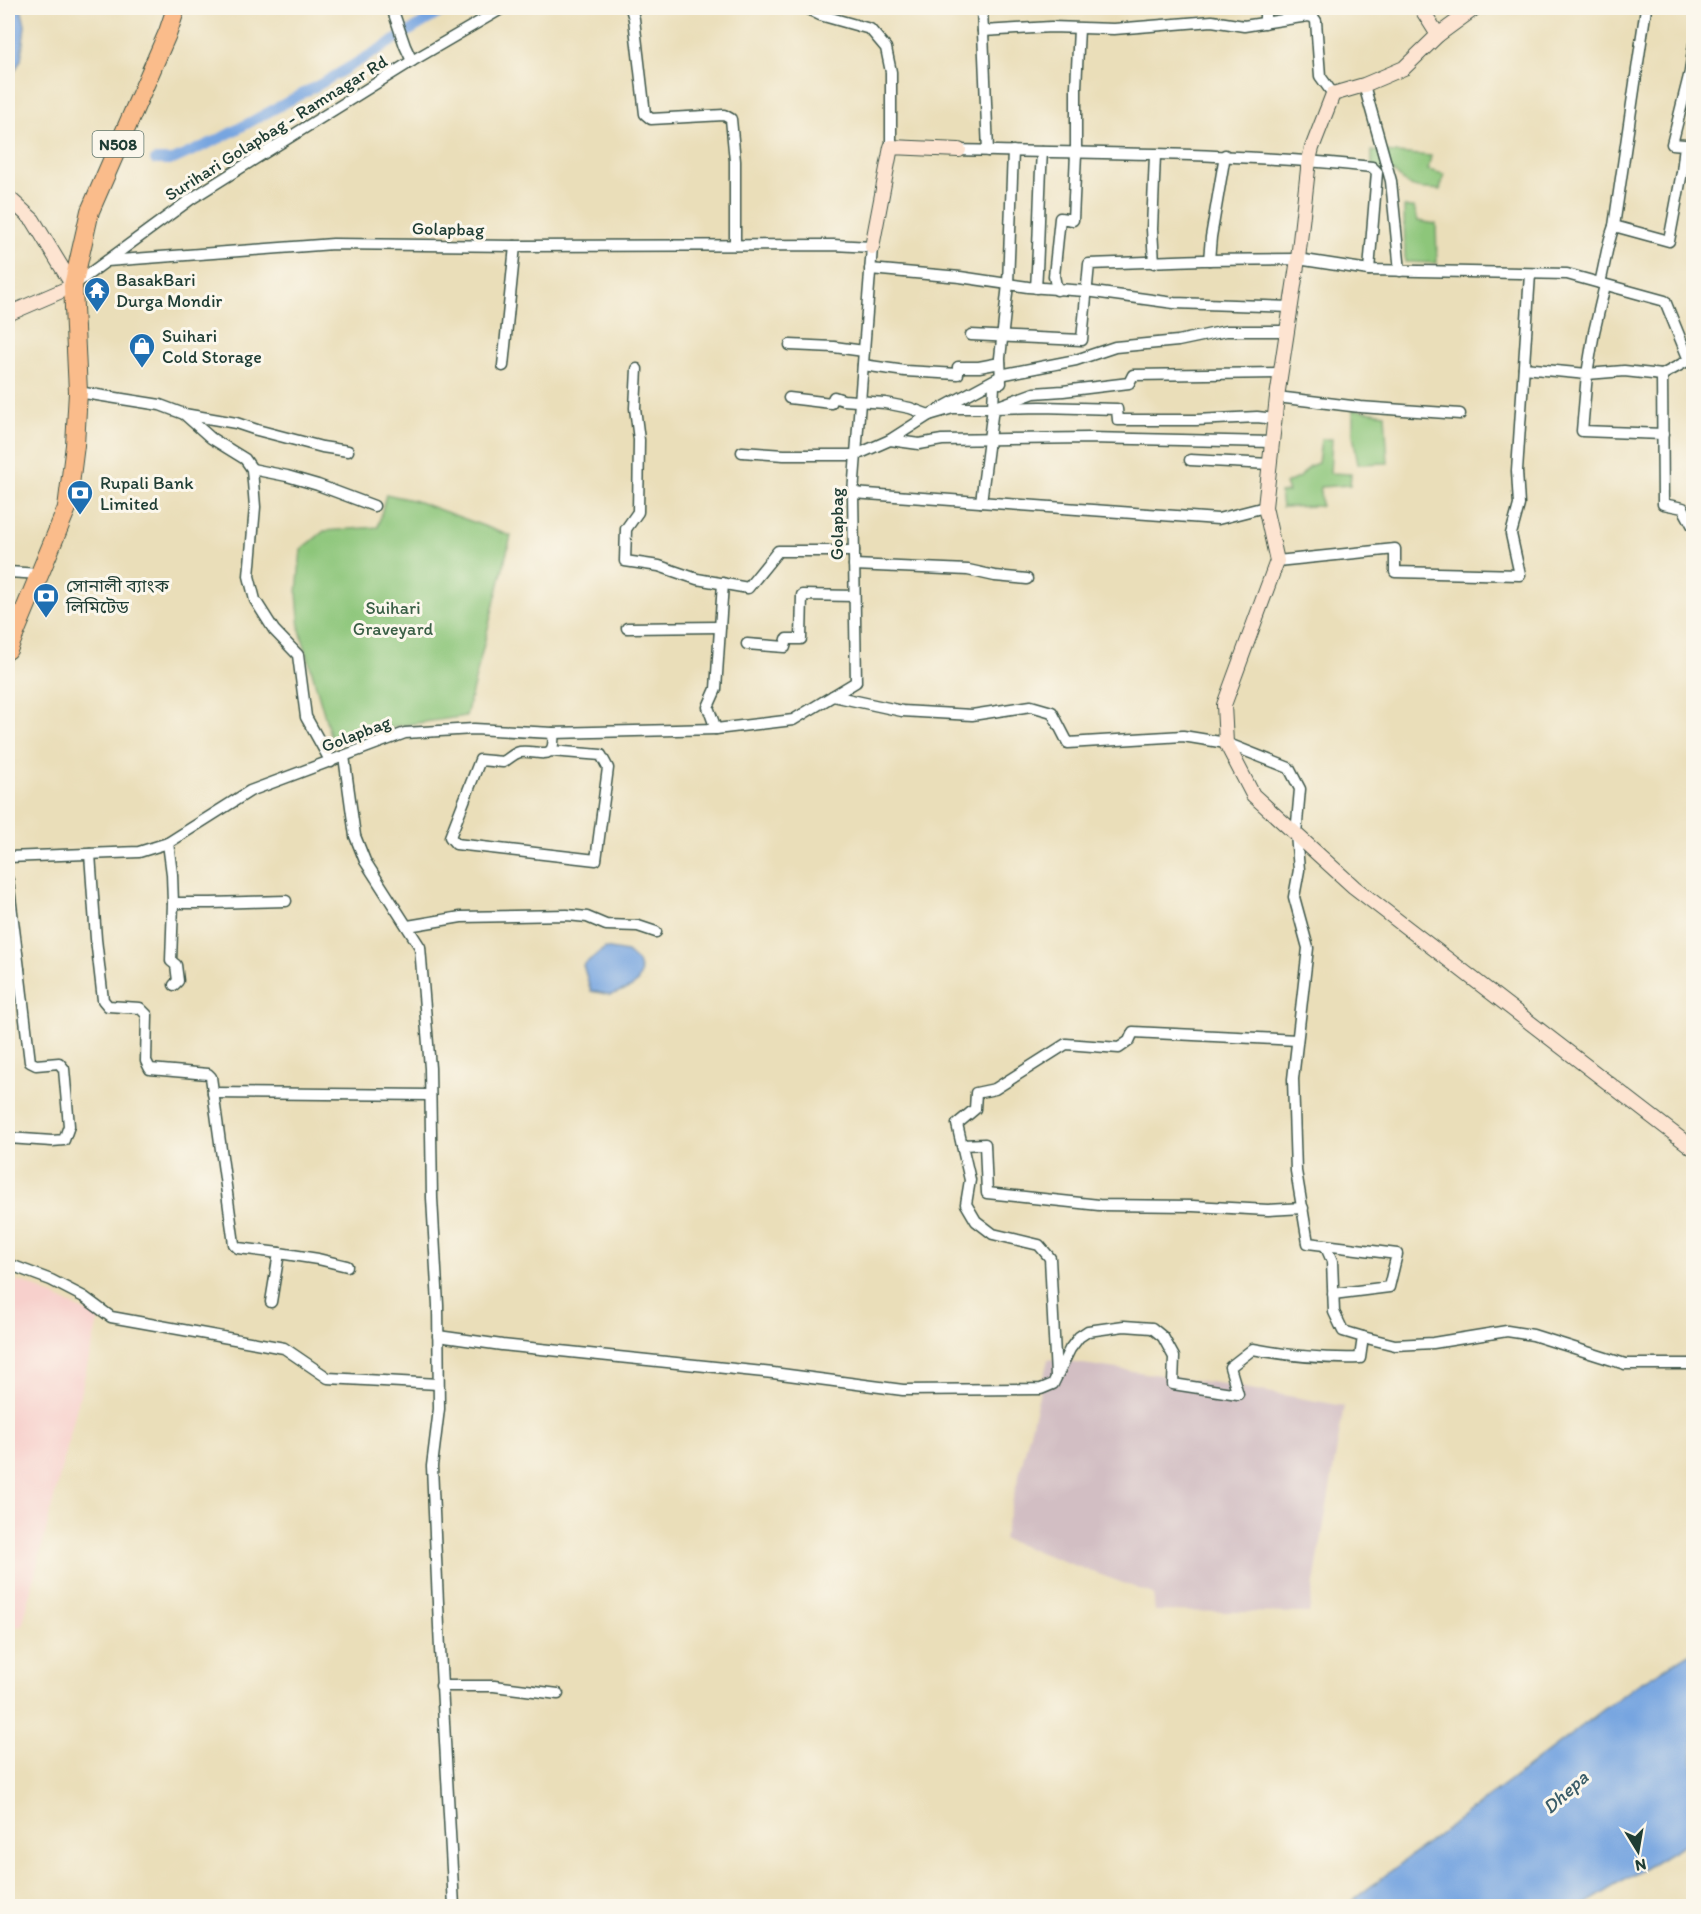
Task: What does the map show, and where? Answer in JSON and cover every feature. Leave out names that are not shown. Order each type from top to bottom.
[{"type":"highway","name":"N508","points":[[8,650],[68,508],[78,392],[74,285],[90,211],[168,32],[176,8]]},
{"type":"street","points":[[392,8],[412,61]]},
{"type":"street","name":"Surihari Golapbag - Ramnagar Rd","points":[[74,285],[200,194],[412,61],[503,8]]},
{"type":"street","points":[[631,8],[645,114],[651,119],[724,115],[731,119],[735,161],[735,245]]},
{"type":"street","points":[[806,8],[820,15],[870,29],[886,48],[891,72],[891,147],[872,247]]},
{"type":"street","points":[[982,8],[988,151]]},
{"type":"street","points":[[1265,8],[1265,23]]},
{"type":"street","points":[[1421,8],[1438,35]]},
{"type":"street","points":[[1332,94],[1364,85],[1404,68],[1438,35],[1475,8]]},
{"type":"street","points":[[1646,8],[1614,226],[1608,242],[1587,374],[1582,431],[1663,434]]},
{"type":"street","points":[[982,31],[1051,27],[1140,28],[1197,21],[1244,26],[1308,16],[1313,17],[1316,21],[1320,76],[1332,94]]},
{"type":"street","points":[[1057,290],[1054,276],[1060,218],[1073,219],[1079,29]]},
{"type":"street","points":[[1614,226],[1669,242],[1685,145],[1672,144],[1692,72],[1694,44]]},
{"type":"street","points":[[1364,85],[1391,181],[1400,271]]},
{"type":"street","points":[[1332,94],[1309,160],[1298,259],[1277,397],[1265,507],[1277,561],[1224,705],[1226,743],[1254,795],[1354,887],[1694,1149]]},
{"type":"street","points":[[891,147],[1013,152],[1225,155],[1309,160],[1372,167],[1377,172],[1369,270]]},
{"type":"street","points":[[981,502],[990,440],[994,385],[996,382],[1001,383],[1001,337],[1008,284],[1013,152]]},
{"type":"street","points":[[1036,288],[1042,152]]},
{"type":"street","points":[[1154,262],[1152,229],[1155,155]]},
{"type":"street","points":[[1209,260],[1225,155]]},
{"type":"street","points":[[8,197],[33,220],[74,285],[8,314]]},
{"type":"street","name":"Golapbag","points":[[8,858],[138,852],[168,843],[250,791],[405,733],[474,729],[554,733],[716,729],[793,720],[856,682],[853,493],[872,247],[333,244],[107,261]]},
{"type":"street","points":[[503,366],[515,246]]},
{"type":"street","points":[[971,335],[1083,340],[1089,264],[1298,259],[1369,270],[1567,274],[1665,301],[1691,360],[1662,375],[1624,371],[1587,374],[1524,368]]},
{"type":"street","points":[[870,269],[960,277],[1036,288],[1086,291],[1174,303],[1291,308]]},
{"type":"street","points":[[1277,561],[1395,549],[1395,572],[1520,575],[1511,534],[1519,505],[1516,471],[1530,274]]},
{"type":"street","points":[[742,452],[784,455],[856,455],[890,440],[929,415],[1001,376],[1076,360],[1115,346],[1178,341],[1226,331],[1288,331]]},
{"type":"street","points":[[790,345],[864,351]]},
{"type":"street","points":[[863,365],[958,374],[958,367],[980,367],[1000,363]]},
{"type":"street","points":[[636,369],[635,408],[639,440],[638,512],[627,529],[626,561],[660,566],[697,579],[748,588],[778,551],[854,551]]},
{"type":"street","points":[[993,408],[1034,393],[1129,383],[1133,375],[1280,373]]},
{"type":"street","points":[[1662,375],[1663,504],[1683,508],[1694,528]]},
{"type":"street","points":[[78,392],[160,405],[184,414],[236,423],[322,447],[348,451]]},
{"type":"street","points":[[789,398],[831,403],[834,397],[910,408],[929,415],[953,408],[1041,406],[1117,409],[1118,420],[1257,417],[1275,419]]},
{"type":"street","points":[[1277,397],[1360,407],[1460,414]]},
{"type":"street","points":[[184,414],[211,438],[245,459],[252,469],[255,507],[249,576],[255,600],[274,630],[298,655],[306,717],[331,762]]},
{"type":"street","points":[[890,440],[919,444],[942,440],[1089,438],[1272,442]]},
{"type":"street","points":[[1190,460],[1270,464]]},
{"type":"street","points":[[252,469],[318,485],[374,506]]},
{"type":"street","points":[[853,493],[1218,519],[1265,507]]},
{"type":"street","points":[[854,565],[968,570],[995,576],[1027,579]]},
{"type":"street","points":[[8,572],[39,574]]},
{"type":"street","points":[[716,729],[708,707],[716,689],[723,584]]},
{"type":"street","points":[[747,644],[785,647],[787,639],[801,639],[802,595],[854,596]]},
{"type":"street","points":[[627,628],[720,627]]},
{"type":"street","points":[[833,696],[902,711],[972,715],[1030,706],[1052,712],[1068,743],[1183,736],[1226,743],[1289,768],[1300,789],[1296,834],[1299,870],[1294,897],[1308,948],[1293,1079],[1296,1171],[1308,1243],[1397,1254],[1389,1287],[1333,1294]]},
{"type":"street","points":[[551,751],[602,755],[608,768],[596,860],[456,844],[452,840],[450,837],[480,760],[503,762],[517,753],[551,751],[554,746],[554,733]]},
{"type":"street","points":[[344,756],[355,836],[365,861],[420,947],[430,1068],[438,1336],[439,1409],[432,1466],[441,1686],[454,1906]]},
{"type":"street","points":[[168,843],[173,903],[171,961],[176,965],[178,981],[174,985]]},
{"type":"street","points":[[90,855],[103,1000],[108,1006],[140,1008],[147,1015],[146,1061],[150,1068],[208,1074],[213,1080],[234,1244],[238,1248],[318,1259],[347,1266]]},
{"type":"street","points":[[8,880],[30,1062],[36,1065],[62,1064],[69,1126],[64,1140],[8,1138]]},
{"type":"street","points":[[173,903],[286,901]]},
{"type":"street","points":[[408,926],[461,917],[567,915],[587,917],[606,925],[638,926],[656,932]]},
{"type":"street","points":[[8,972],[20,969]]},
{"type":"street","points":[[1056,1377],[1050,1258],[1039,1245],[993,1234],[976,1221],[966,1204],[970,1180],[957,1124],[975,1109],[976,1093],[995,1089],[1066,1044],[1119,1048],[1129,1041],[1134,1032],[1297,1040]]},
{"type":"street","points":[[213,1093],[430,1095]]},
{"type":"street","points":[[962,1145],[985,1144],[987,1193],[1099,1205],[1268,1210],[1303,1208]]},
{"type":"street","points":[[1325,1245],[1332,1261],[1334,1312],[1343,1331],[1395,1345],[1433,1343],[1507,1331],[1533,1335],[1625,1364],[1694,1364]]},
{"type":"street","points":[[271,1302],[279,1253]]},
{"type":"street","points":[[8,1264],[51,1280],[84,1297],[111,1317],[284,1348],[328,1378],[438,1384]]},
{"type":"street","points":[[438,1336],[502,1345],[773,1373],[903,1390],[1041,1389],[1053,1384],[1070,1349],[1079,1337],[1088,1331],[1124,1326],[1152,1328],[1163,1337],[1174,1357],[1173,1384],[1238,1394],[1230,1367],[1253,1349],[1292,1356],[1328,1359],[1360,1358],[1363,1337]]},
{"type":"street","points":[[441,1686],[494,1686],[558,1694]]},
{"type":"shaded area","points":[[8,1280],[26,1283],[99,1318],[22,1627],[8,1625]]},
{"type":"shaded area","points":[[1048,1359],[1223,1384],[1344,1406],[1309,1613],[1155,1611],[1153,1594],[1003,1539]]},
{"type":"green space","points":[[1372,151],[1431,156],[1428,170],[1444,174],[1440,190],[1410,186],[1394,172],[1383,176],[1372,167]]},
{"type":"green space","points":[[1404,207],[1414,207],[1418,221],[1436,224],[1437,263],[1405,262]]},
{"type":"green space","points":[[1353,409],[1385,414],[1388,463],[1358,464],[1353,434]]},
{"type":"green space","points":[[1321,439],[1332,439],[1330,473],[1351,474],[1350,485],[1320,487],[1321,506],[1282,507],[1280,493],[1288,492],[1285,484],[1300,477],[1310,466],[1318,463]]},
{"type":"green space","name":"Suihari Graveyard","points":[[386,494],[416,501],[511,536],[466,716],[397,726],[333,745],[300,630],[297,593],[301,550],[324,531],[378,527]]},
{"type":"water","points":[[8,8],[21,8],[25,25],[21,60],[8,82]]},
{"type":"water","points":[[605,948],[627,952],[638,962],[641,973],[637,983],[632,987],[611,995],[591,991],[583,965]]},
{"type":"water","name":"Dhepa","points":[[1693,1651],[1693,1839],[1582,1906],[1345,1906],[1632,1688]]},
{"type":"waterway","points":[[155,160],[173,160],[221,138],[324,82],[448,8]]},
{"type":"place","name":"BasakBari Durga Mondir","points":[[97,313]]},
{"type":"place","name":"Suihari Cold Storage","points":[[142,369]]},
{"type":"place","name":"Rupali Bank Limited","points":[[80,516]]},
{"type":"place","name":"সোনালী ব্যাংক লিমিটেড","points":[[46,619]]}]
